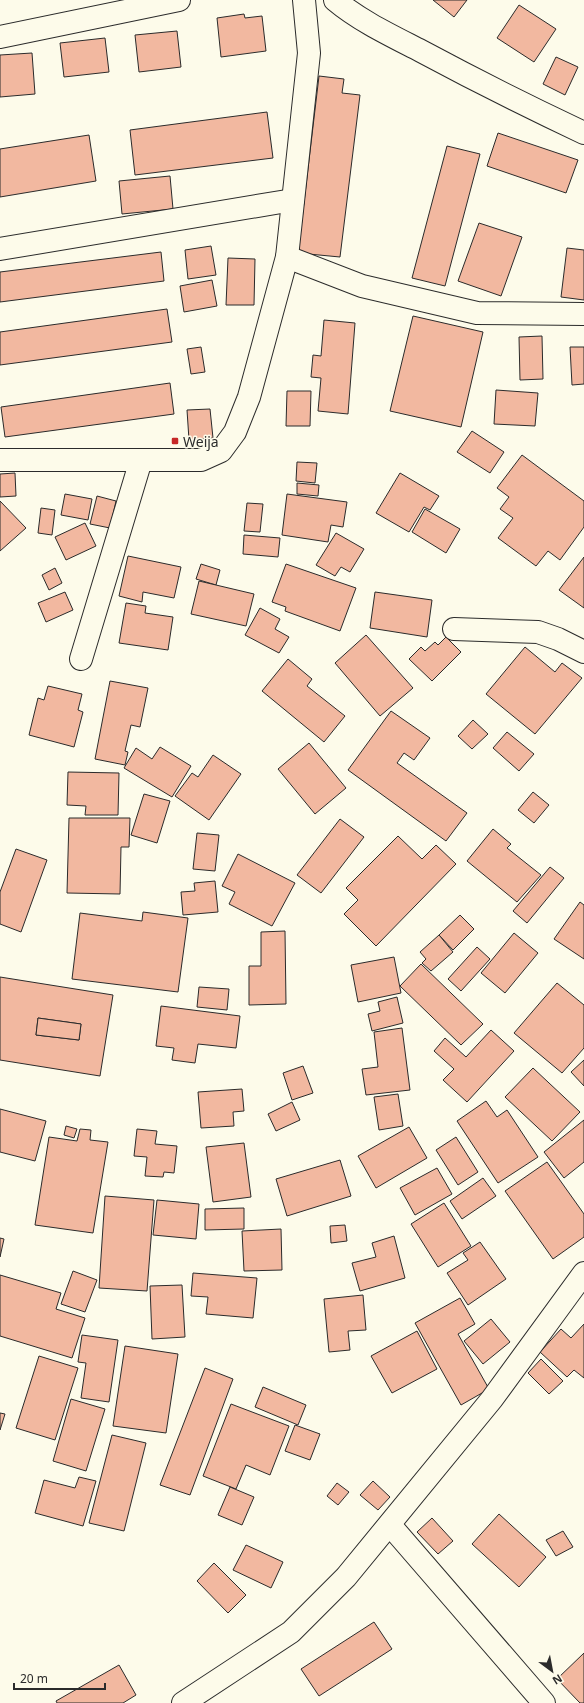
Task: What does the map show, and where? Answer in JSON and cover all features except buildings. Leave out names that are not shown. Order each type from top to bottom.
[{"type":"street","points":[[0,37],[179,0]]},
{"type":"street","points":[[0,460],[201,460],[221,451],[235,432],[248,397],[288,257],[309,53],[304,0]]},
{"type":"street","points":[[335,0],[344,8],[442,63],[495,91],[584,134]]},
{"type":"street","points":[[0,249],[293,200]]},
{"type":"street","points":[[288,257],[362,286],[477,313],[584,314]]},
{"type":"street","points":[[81,659],[141,460]]},
{"type":"street","points":[[454,629],[538,632],[558,639],[584,652]]},
{"type":"street","points":[[183,1703],[291,1632],[346,1577],[492,1399],[584,1273]]},
{"type":"street","points":[[390,1524],[544,1703]]},
{"type":"place","name":"Weija","points":[[175,441]]}]
